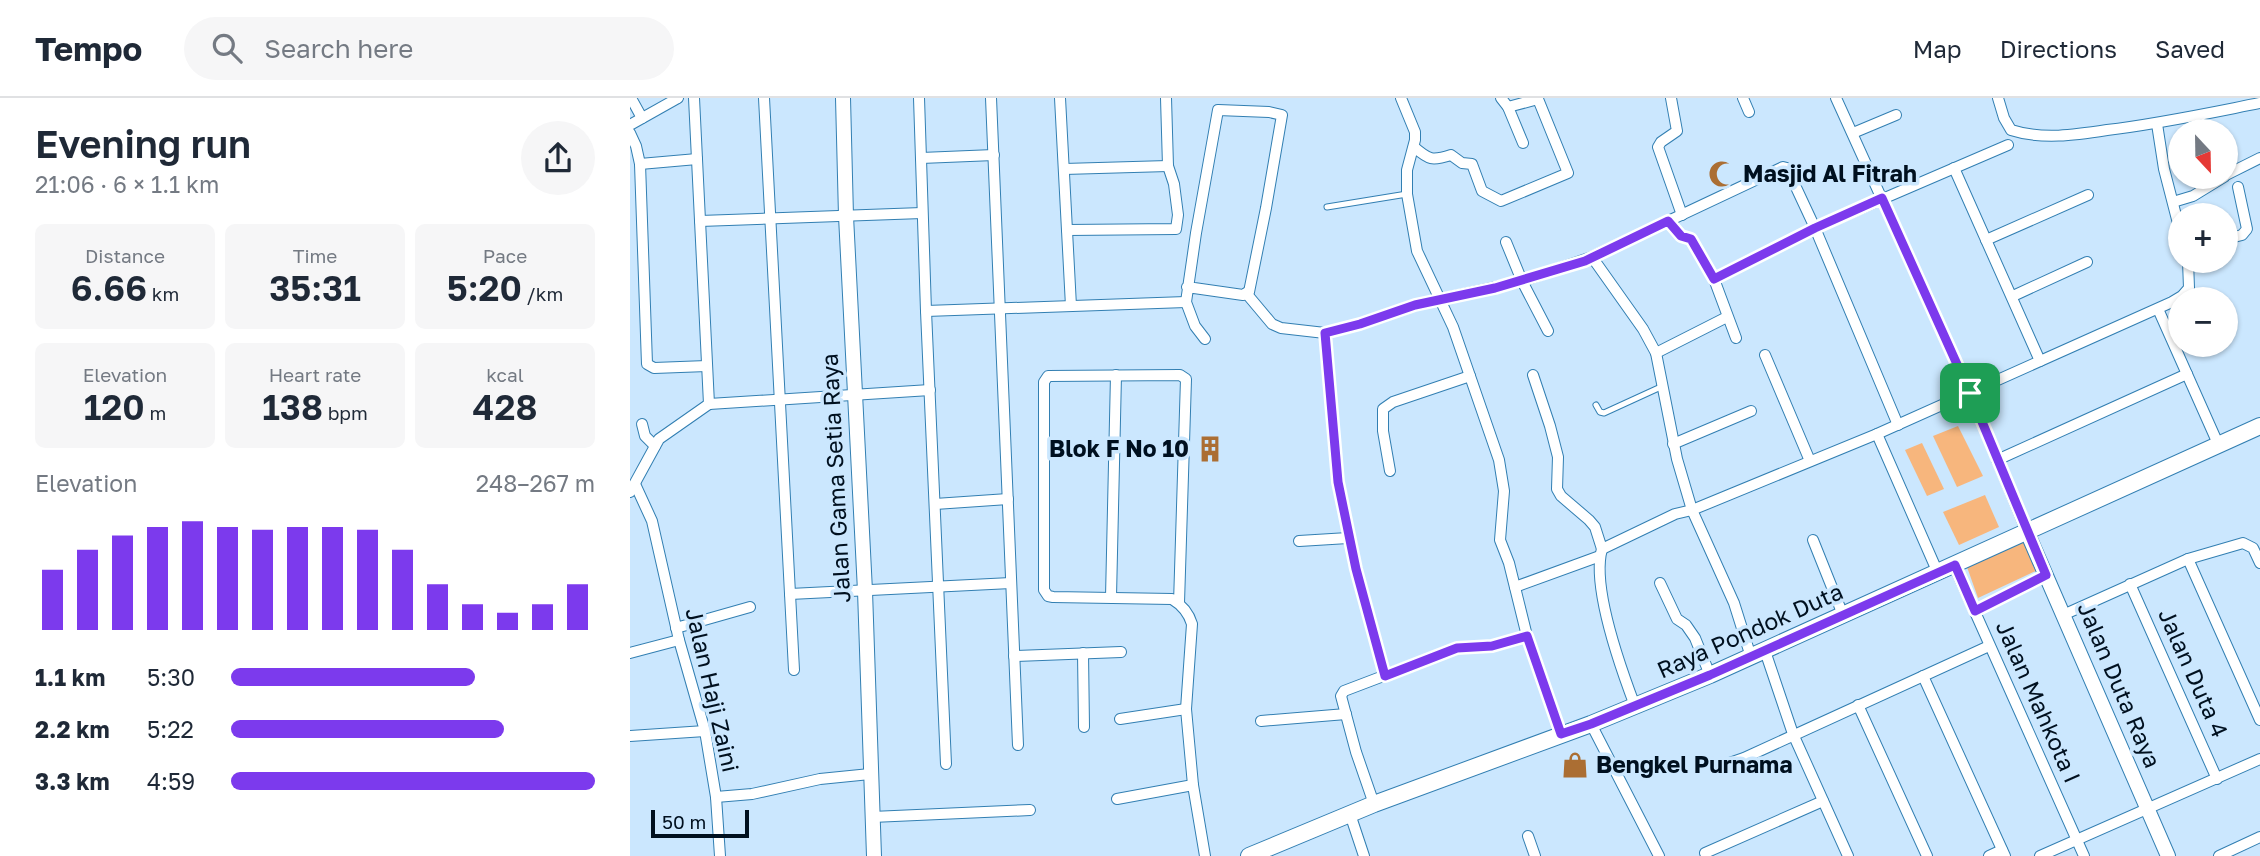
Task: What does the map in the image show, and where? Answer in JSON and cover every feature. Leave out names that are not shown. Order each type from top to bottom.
[{"type":"main road","name":"Raya Pondok Duta","points":[[1249,856],[1374,804],[1591,724],[1710,675],[2259,429]]},
{"type":"street","points":[[631,98],[642,118]]},
{"type":"street","points":[[630,125],[678,98]]},
{"type":"street","points":[[694,98],[709,404]]},
{"type":"street","points":[[764,98],[794,670]]},
{"type":"street","name":"Jalan Gama Setia Raya","points":[[843,98],[874,856]]},
{"type":"street","points":[[919,98],[946,764]]},
{"type":"street","points":[[992,98],[1018,745]]},
{"type":"street","points":[[1060,98],[1071,306]]},
{"type":"street","points":[[1067,230],[1176,229],[1178,215],[1174,184],[1168,166],[1166,98]]},
{"type":"street","points":[[1401,98],[1415,132],[1414,147],[1407,170],[1407,194],[1417,251],[1452,327],[1503,476],[1500,540],[1527,636],[1561,734]]},
{"type":"street","points":[[1671,98],[1677,131],[1658,147],[1682,215]]},
{"type":"street","points":[[1743,98],[1749,112]]},
{"type":"street","points":[[1836,98],[1970,393],[2027,532]]},
{"type":"street","points":[[1998,98],[2011,130],[2036,137],[2076,135],[2157,124],[2260,103]]},
{"type":"street","points":[[1414,147],[1427,158],[1437,159],[1451,155],[1462,163],[1472,164],[1482,191],[1501,201],[1568,173],[1538,99],[1505,102],[1523,143]]},
{"type":"street","points":[[1187,288],[1243,295],[1249,292],[1282,115],[1218,110],[1187,288],[1186,302],[1195,326],[1205,339]]},
{"type":"street","points":[[1853,133],[1896,115]]},
{"type":"street","points":[[2157,124],[2164,169],[2173,202],[2206,189]]},
{"type":"street","points":[[630,133],[640,164],[647,364],[654,368],[707,366]]},
{"type":"street","points":[[1714,279],[1815,228],[2008,145]]},
{"type":"street","points":[[921,158],[993,155]]},
{"type":"street","points":[[2238,169],[2260,158]]},
{"type":"street","points":[[640,164],[697,159]]},
{"type":"street","points":[[1064,169],[1168,166]]},
{"type":"street","points":[[1246,293],[1272,324],[1282,328],[1325,333],[1342,330],[1415,305],[1522,281],[1592,257],[1783,167],[1787,168],[1815,228],[1898,425]]},
{"type":"street","points":[[1954,168],[2040,361]]},
{"type":"street","points":[[2238,187],[2247,229],[2238,236]]},
{"type":"street","points":[[1986,240],[2088,195]]},
{"type":"street","points":[[700,221],[922,213]]},
{"type":"street","points":[[1668,221],[1681,236],[1691,239],[1714,279],[1736,338]]},
{"type":"street","points":[[1506,242],[1522,281],[1548,331]]},
{"type":"street","points":[[1592,257],[1643,329],[1656,353],[1673,444],[1692,510],[1848,856]]},
{"type":"street","points":[[2013,296],[2087,262]]},
{"type":"street","points":[[1515,587],[1601,552],[1675,514],[1692,510],[1878,434],[2158,309],[2188,291],[2189,273]]},
{"type":"street","points":[[926,311],[1186,302]]},
{"type":"street","points":[[2158,309],[2219,446]]},
{"type":"street","points":[[1656,353],[1727,317]]},
{"type":"street","points":[[1325,333],[1338,482],[1348,538],[1385,676]]},
{"type":"street","points":[[1765,355],[1810,461]]},
{"type":"street","points":[[1997,460],[2187,374]]},
{"type":"street","points":[[1184,610],[1172,599],[1053,597],[1048,596],[1044,590],[1045,379],[1052,375],[1180,375],[1186,379],[1184,610],[1192,629],[1186,709],[1201,855]]},
{"type":"street","points":[[1111,597],[1116,375]]},
{"type":"street","points":[[1533,375],[1558,457],[1557,489],[1561,496],[1595,527],[1601,552],[1604,604],[1635,706]]},
{"type":"street","points":[[1390,471],[1383,431],[1383,409],[1393,402],[1470,376]]},
{"type":"street","points":[[633,488],[654,446],[666,433],[709,404],[930,390]]},
{"type":"street","points":[[1673,444],[1751,411]]},
{"type":"street","points":[[642,424],[645,436],[654,446]]},
{"type":"street","points":[[1878,434],[1938,573]]},
{"type":"street","name":"Jalan Haji Zaini","points":[[633,488],[652,521],[679,640],[705,731],[716,797],[752,794],[820,779],[870,774]]},
{"type":"street","points":[[935,504],[1008,499]]},
{"type":"street","name":"Jalan Duta Raya","points":[[2027,532],[2168,856]]},
{"type":"street","points":[[1299,541],[1348,538]]},
{"type":"street","points":[[1813,541],[1843,615]]},
{"type":"street","points":[[2063,615],[2188,559],[2243,543],[2253,548],[2260,563]]},
{"type":"street","points":[[2188,559],[2260,720]]},
{"type":"street","name":"Jalan Mahkota I","points":[[1955,565],[2084,856]]},
{"type":"street","points":[[1975,611],[2046,575]]},
{"type":"street","points":[[790,594],[1011,583]]},
{"type":"street","points":[[1660,583],[1676,619],[1686,625],[1695,638],[1710,675]]},
{"type":"street","name":"Jalan Duta 4","points":[[2130,584],[2217,779]]},
{"type":"street","points":[[676,628],[750,607]]},
{"type":"street","points":[[1374,804],[1356,752],[1341,696],[1343,691],[1457,648],[1492,646],[1527,636]]},
{"type":"street","points":[[630,653],[679,640]]},
{"type":"street","points":[[1718,767],[1744,758],[1989,646]]},
{"type":"street","points":[[1014,656],[1121,652]]},
{"type":"street","points":[[1083,653],[1084,727]]},
{"type":"street","points":[[1923,676],[2003,853],[1989,856]]},
{"type":"street","points":[[1858,705],[1927,856]]},
{"type":"street","points":[[1120,719],[1186,709]]},
{"type":"street","points":[[1261,721],[1346,713]]},
{"type":"street","points":[[1591,724],[1658,856]]},
{"type":"street","points":[[630,736],[705,731]]},
{"type":"street","points":[[2040,856],[2260,759]]},
{"type":"street","points":[[1117,799],[1193,785]]},
{"type":"street","points":[[716,797],[720,856]]},
{"type":"street","points":[[1705,853],[1823,801]]},
{"type":"street","points":[[872,817],[1030,810]]},
{"type":"street","points":[[1350,814],[1364,856]]},
{"type":"street","points":[[1528,836],[1535,856]]},
{"type":"street","points":[[2219,856],[2260,837]]},
{"type":"lane","points":[[1327,207],[1407,194]]},
{"type":"lane","points":[[1596,405],[1600,412],[1604,413],[1663,386]]},
{"type":"shaded area","points":[[1958,426],[1983,476],[1957,487],[1933,436]]},
{"type":"shaded area","points":[[1922,443],[1944,489],[1927,496],[1905,450]]},
{"type":"shaded area","points":[[1985,495],[1999,527],[1959,545],[1943,512]]},
{"type":"shaded area","points":[[2024,539],[2038,570],[1978,598],[1967,567]]},
{"type":"place","name":"Masjid Al Fitrah","points":[[1722,174]]},
{"type":"place","name":"Blok F No 10","points":[[1210,449]]},
{"type":"place","name":"Bengkel Purnama","points":[[1575,765]]},
{"type":"route","points":[[1882,198],[1970,393],[2046,575],[1975,611],[1955,565],[1710,675],[1561,734],[1527,636],[1476,649],[1457,648],[1385,676],[1348,538],[1338,482],[1325,333],[1342,330],[1415,305],[1495,288],[1585,261],[1668,221],[1681,236],[1691,239],[1714,279],[1882,198]]}]
